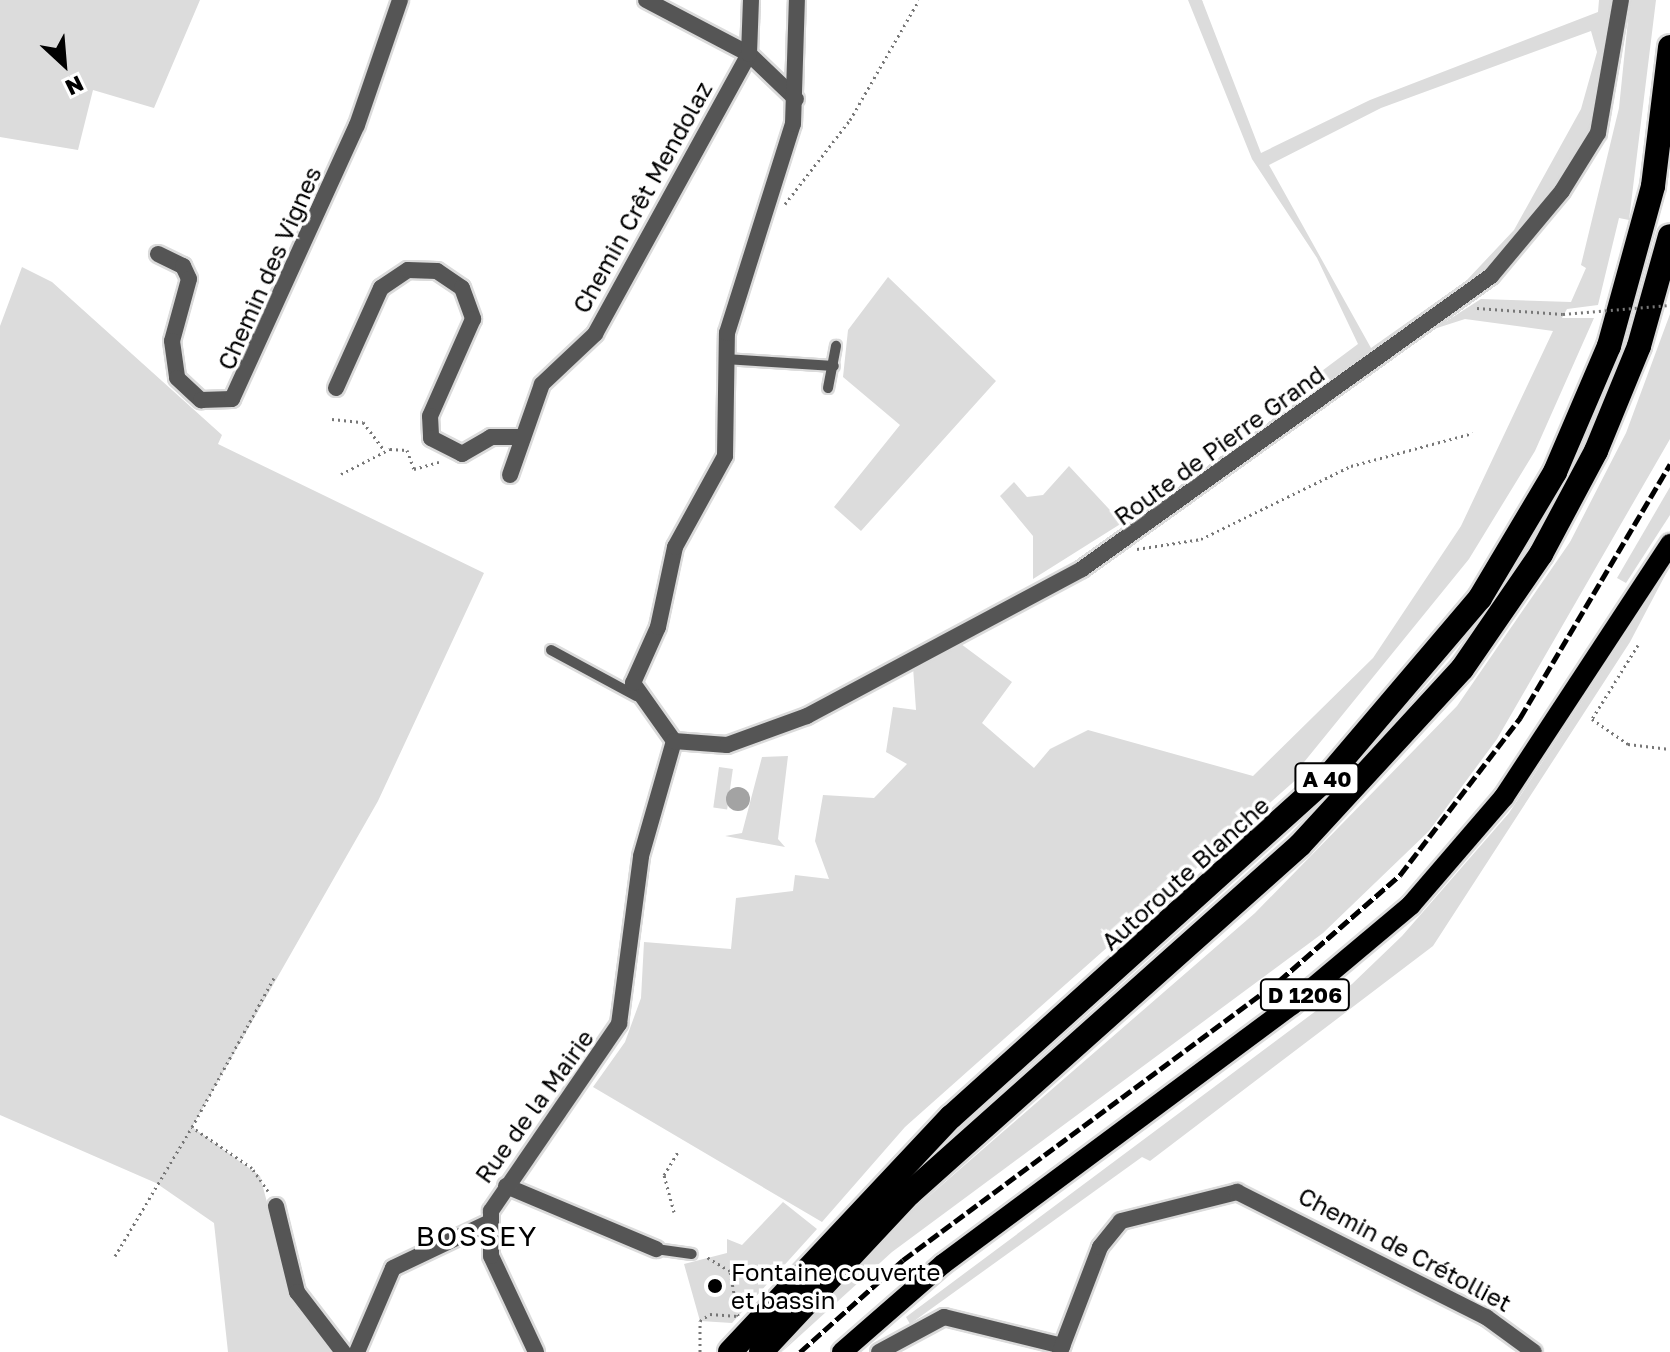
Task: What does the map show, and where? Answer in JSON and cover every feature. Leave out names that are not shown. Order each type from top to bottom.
[{"type":"highway","name":"Autoroute Blanche","points":[[730,1352],[951,1117],[1326,779],[1480,598],[1555,472],[1609,346],[1653,186],[1670,47]]},
{"type":"highway","name":"A 40","points":[[761,1352],[909,1194],[1300,845],[1462,669],[1541,554],[1596,451],[1639,346],[1670,236]]},
{"type":"main road","name":"D 1206","points":[[842,1352],[943,1264],[1292,1005],[1411,905],[1504,797],[1670,544]]},
{"type":"street","name":"Chemin des Vignes","points":[[158,254],[189,275],[172,341],[177,378],[201,400],[232,399],[366,102],[400,0]]},
{"type":"street","points":[[646,0],[749,54],[796,99]]},
{"type":"street","points":[[749,54],[751,0]]},
{"type":"street","points":[[674,741],[670,728],[634,692],[658,627],[675,547],[725,456],[724,359],[729,320],[766,225],[796,99],[797,0]]},
{"type":"street","name":"Route de Pierre Grand","points":[[674,741],[727,745],[807,716],[1123,545],[1460,299],[1516,249],[1591,147],[1609,101],[1621,0]]},
{"type":"street","name":"Chemin Crêt Mendolaz","points":[[510,475],[546,377],[595,334],[749,54]]},
{"type":"street","points":[[336,388],[387,282],[415,269],[444,274],[462,288],[473,319],[428,422],[444,451],[467,453],[499,435],[523,437]]},
{"type":"street","name":"Rue de la Mairie","points":[[536,1352],[499,1279],[490,1222],[506,1186],[619,1024],[641,856],[674,741]]},
{"type":"street","points":[[506,1186],[656,1249]]},
{"type":"street","name":"Chemin de Crétolliet","points":[[1061,1349],[1100,1247],[1121,1221],[1179,1202],[1250,1194],[1486,1317],[1534,1352]]},
{"type":"street","points":[[276,1206],[301,1301],[343,1352]]},
{"type":"street","points":[[357,1352],[393,1268],[490,1222]]},
{"type":"street","points":[[879,1352],[944,1317],[1061,1349]]},
{"type":"lane","points":[[828,388],[836,346]]},
{"type":"lane","points":[[724,359],[834,366]]},
{"type":"lane","points":[[551,650],[634,692]]},
{"type":"lane","points":[[656,1249],[692,1254]]},
{"type":"path","points":[[766,225],[843,130],[919,0]]},
{"type":"path","points":[[1460,299],[1486,311],[1563,314],[1670,305]]},
{"type":"path","points":[[332,419],[363,422],[385,451]]},
{"type":"path","points":[[1123,545],[1154,551],[1189,543],[1351,466],[1473,433]]},
{"type":"path","points":[[341,474],[385,451],[407,450],[414,469],[436,464],[444,451]]},
{"type":"path","points":[[1638,645],[1592,719],[1628,744],[1670,749]]},
{"type":"path","points":[[115,1256],[192,1127],[274,978]]},
{"type":"path","points":[[192,1127],[260,1176],[276,1206]]},
{"type":"path","points":[[674,1212],[664,1175],[679,1150]]},
{"type":"path","points":[[692,1254],[725,1263],[738,1316],[710,1314],[700,1321],[700,1352]]},
{"type":"shaded area","points":[[0,0],[200,0],[154,108],[93,90],[78,150],[0,137]]},
{"type":"shaded area","points":[[1188,0],[1202,0],[1261,153],[1370,100],[1598,12],[1599,0],[1613,0],[1592,125],[1554,188],[1474,279],[1294,406],[1287,397],[1358,344],[1317,258],[1252,159]],"holes":[[[1591,31],[1597,52],[1581,109],[1514,230],[1466,281],[1371,348],[1269,165],[1381,108]]]},
{"type":"shaded area","points":[[1630,0],[1656,0],[1629,220],[1619,218],[1598,305],[1567,309],[1562,318],[1594,318],[1535,451],[1469,559],[1296,772],[1299,777],[905,1127],[822,1222],[593,1087],[625,1042],[641,998],[644,942],[731,949],[736,898],[793,891],[795,875],[829,879],[815,841],[823,795],[874,798],[907,764],[886,752],[893,707],[916,710],[913,667],[961,644],[1012,682],[982,723],[1034,768],[1050,749],[1088,730],[1253,776],[1373,658],[1461,526],[1553,331],[1465,319],[1434,329],[1481,299],[1571,302],[1586,268],[1581,265],[1619,108]]},
{"type":"shaded area","points":[[22,267],[52,282],[222,435],[218,444],[484,573],[378,801],[192,1127],[260,1176],[295,1307],[332,1352],[228,1352],[214,1223],[156,1183],[0,1115],[0,326]]},
{"type":"shaded area","points":[[888,277],[996,381],[861,531],[834,507],[900,425],[843,377],[848,330]]},
{"type":"shaded area","points":[[1670,314],[1670,439],[1497,739],[1429,831],[1323,933],[892,1252],[782,1352],[891,1229],[1255,913],[1457,706],[1570,542],[1626,433]]},
{"type":"shaded area","points":[[1069,466],[1122,523],[1033,579],[1033,536],[1000,496],[1014,482],[1027,497],[1043,495]]},
{"type":"shaded area","points":[[1670,487],[1670,515],[1626,583],[1617,578]]},
{"type":"shaded area","points":[[1670,566],[1630,642],[1433,946],[1150,1161],[1142,1157],[910,1324],[906,1317],[1352,984],[1402,936],[1509,813]]},
{"type":"shaded area","points":[[788,756],[778,839],[785,847],[725,836],[742,833],[762,757]]},
{"type":"shaded area","points":[[719,767],[733,769],[727,810],[713,808]]},
{"type":"shaded area","points":[[738,787],[747,790],[750,799],[747,808],[738,811],[729,808],[726,799],[729,790]]},
{"type":"shaded area","points":[[783,1202],[817,1229],[732,1323],[700,1321],[684,1264],[727,1253],[727,1239],[742,1245]]},
{"type":"railway","points":[[800,1352],[903,1260],[1279,981],[1400,875],[1520,718],[1670,464]]},
{"type":"place","name":"Fontaine couverte et bassin","points":[[715,1286]]},
{"type":"district","name":"BOSSEY","points":[[477,1236]]}]
